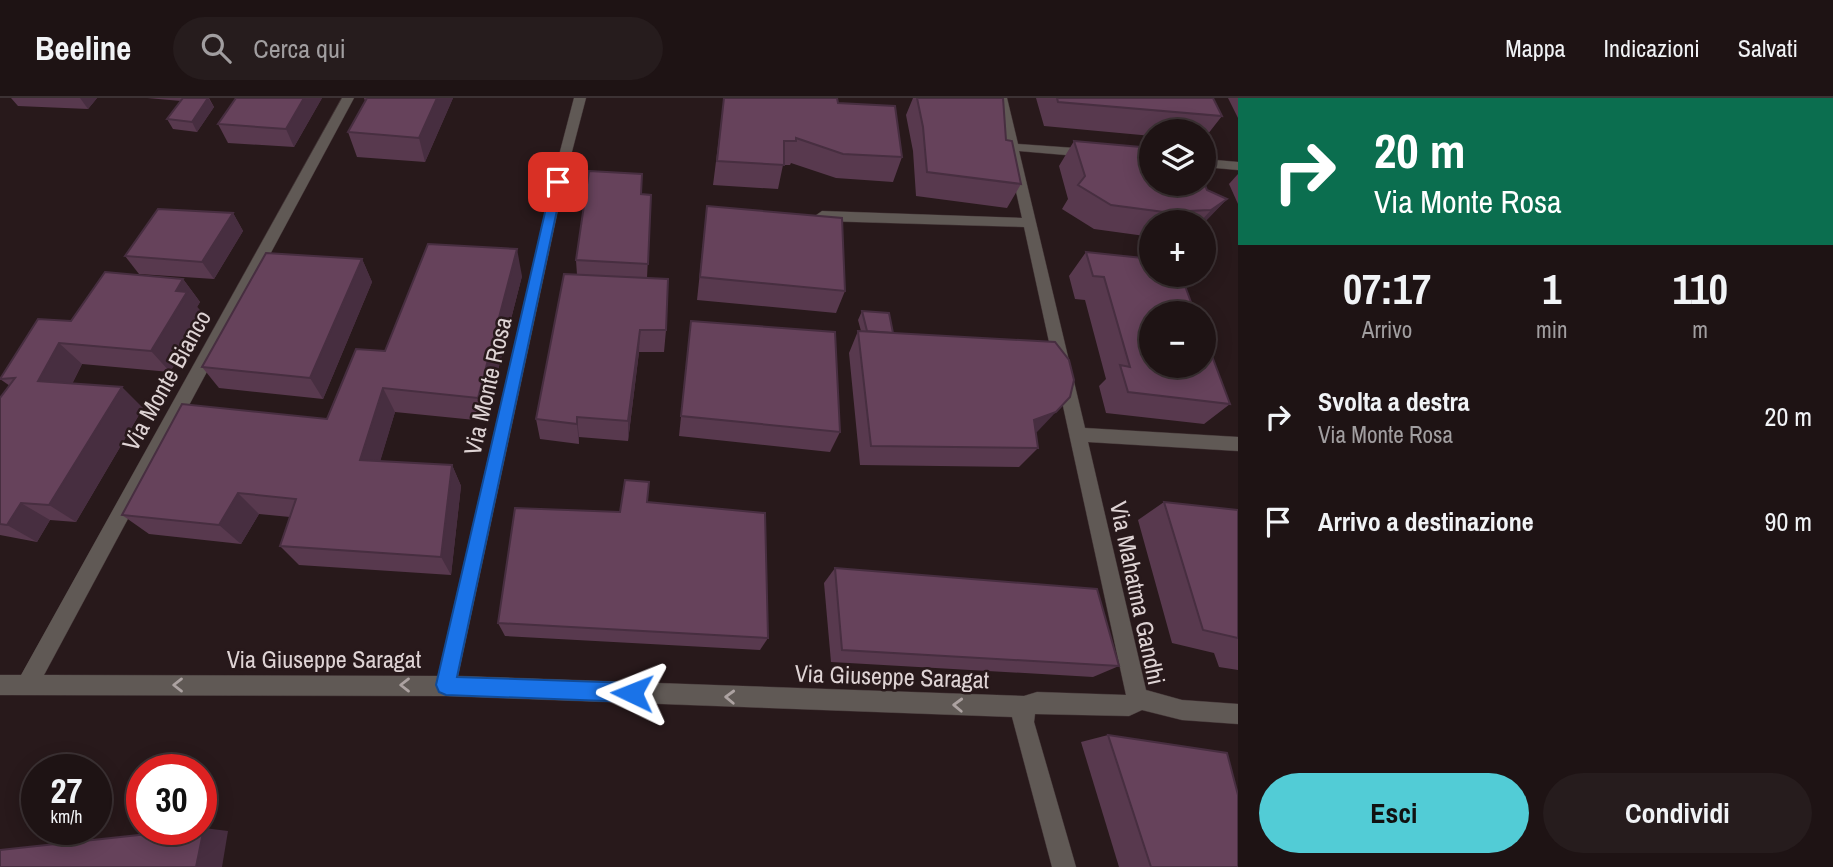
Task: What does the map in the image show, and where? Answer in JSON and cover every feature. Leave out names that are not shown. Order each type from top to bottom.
[{"type":"street","name":"Via Monte Bianco","points":[[27,685],[348,98]]},
{"type":"street","name":"Via Monte Rosa","points":[[446,685],[558,182],[580,98]]},
{"type":"street","name":"Via Mahatma Gandhi","points":[[1001,98],[1137,698],[1129,706],[1037,702],[1026,707]]},
{"type":"street","points":[[1012,147],[1110,155]]},
{"type":"street","points":[[1216,164],[1238,166]]},
{"type":"street","points":[[822,216],[1031,223]]},
{"type":"street","points":[[1079,435],[1238,444]]},
{"type":"street","name":"Via Giuseppe Saragat","points":[[0,685],[446,685],[1026,707]]},
{"type":"street","points":[[1137,698],[1181,710],[1238,714]]},
{"type":"street","points":[[1026,707],[1023,722],[1065,867]]},
{"type":"building","points":[[183,98],[208,98],[192,122],[167,119]]},
{"type":"building","points":[[236,98],[304,98],[286,129],[218,124]]},
{"type":"building","points":[[367,98],[437,98],[419,138],[348,132]]},
{"type":"building","points":[[724,98],[837,98],[838,103],[895,106],[902,157],[843,154],[796,138],[796,141],[784,141],[784,165],[717,161]]},
{"type":"building","points":[[917,98],[1003,98],[1006,140],[1012,141],[1021,184],[927,172]]},
{"type":"building","points":[[1057,98],[1213,98],[1222,116],[1058,102]]},
{"type":"building","points":[[1074,141],[1139,147],[1139,196],[1216,194],[1227,199],[1211,210],[1149,210],[1111,205],[1078,185],[1085,176]]},
{"type":"building","points":[[589,171],[642,174],[641,194],[651,195],[648,264],[576,260]]},
{"type":"building","points":[[707,206],[842,218],[845,291],[700,277]]},
{"type":"building","points":[[158,209],[233,213],[202,262],[125,256]]},
{"type":"building","points":[[428,244],[517,249],[478,398],[383,388],[360,460],[452,465],[441,557],[280,546],[296,499],[238,493],[219,525],[122,515],[182,404],[327,419],[356,349],[385,351]]},
{"type":"building","points":[[1086,252],[1139,258],[1139,287],[1185,287],[1191,301],[1139,301],[1139,378],[1216,378],[1216,367],[1230,404],[1128,392],[1120,365],[1130,367],[1104,277],[1093,276]]},
{"type":"building","points":[[266,253],[362,259],[310,378],[202,367]]},
{"type":"building","points":[[105,272],[183,279],[176,291],[187,292],[151,351],[59,343],[38,381],[122,387],[49,505],[21,503],[7,525],[0,524],[0,398],[15,378],[0,379],[38,319],[71,321]]},
{"type":"building","points":[[564,274],[668,279],[666,330],[640,330],[628,421],[577,417],[577,424],[536,419]]},
{"type":"building","points":[[862,311],[889,313],[893,333],[867,331]]},
{"type":"building","points":[[691,321],[835,332],[840,432],[681,416]]},
{"type":"building","points":[[858,331],[1055,342],[1069,360],[1074,380],[1070,397],[1056,412],[1034,420],[1038,448],[871,446]]},
{"type":"building","points":[[625,480],[649,482],[647,502],[765,513],[768,638],[498,623],[515,508],[620,512]]},
{"type":"building","points":[[1164,502],[1238,510],[1238,638],[1203,630]]},
{"type":"building","points":[[835,568],[1097,589],[1119,666],[842,650]]},
{"type":"building","points":[[1108,735],[1227,753],[1238,795],[1238,867],[1151,867]]},
{"type":"building","points":[[126,836],[126,845],[201,845],[196,867],[0,867],[0,850],[46,845],[112,845],[112,838]]},
{"type":"route","points":[[558,182],[446,685],[632,693]]}]
